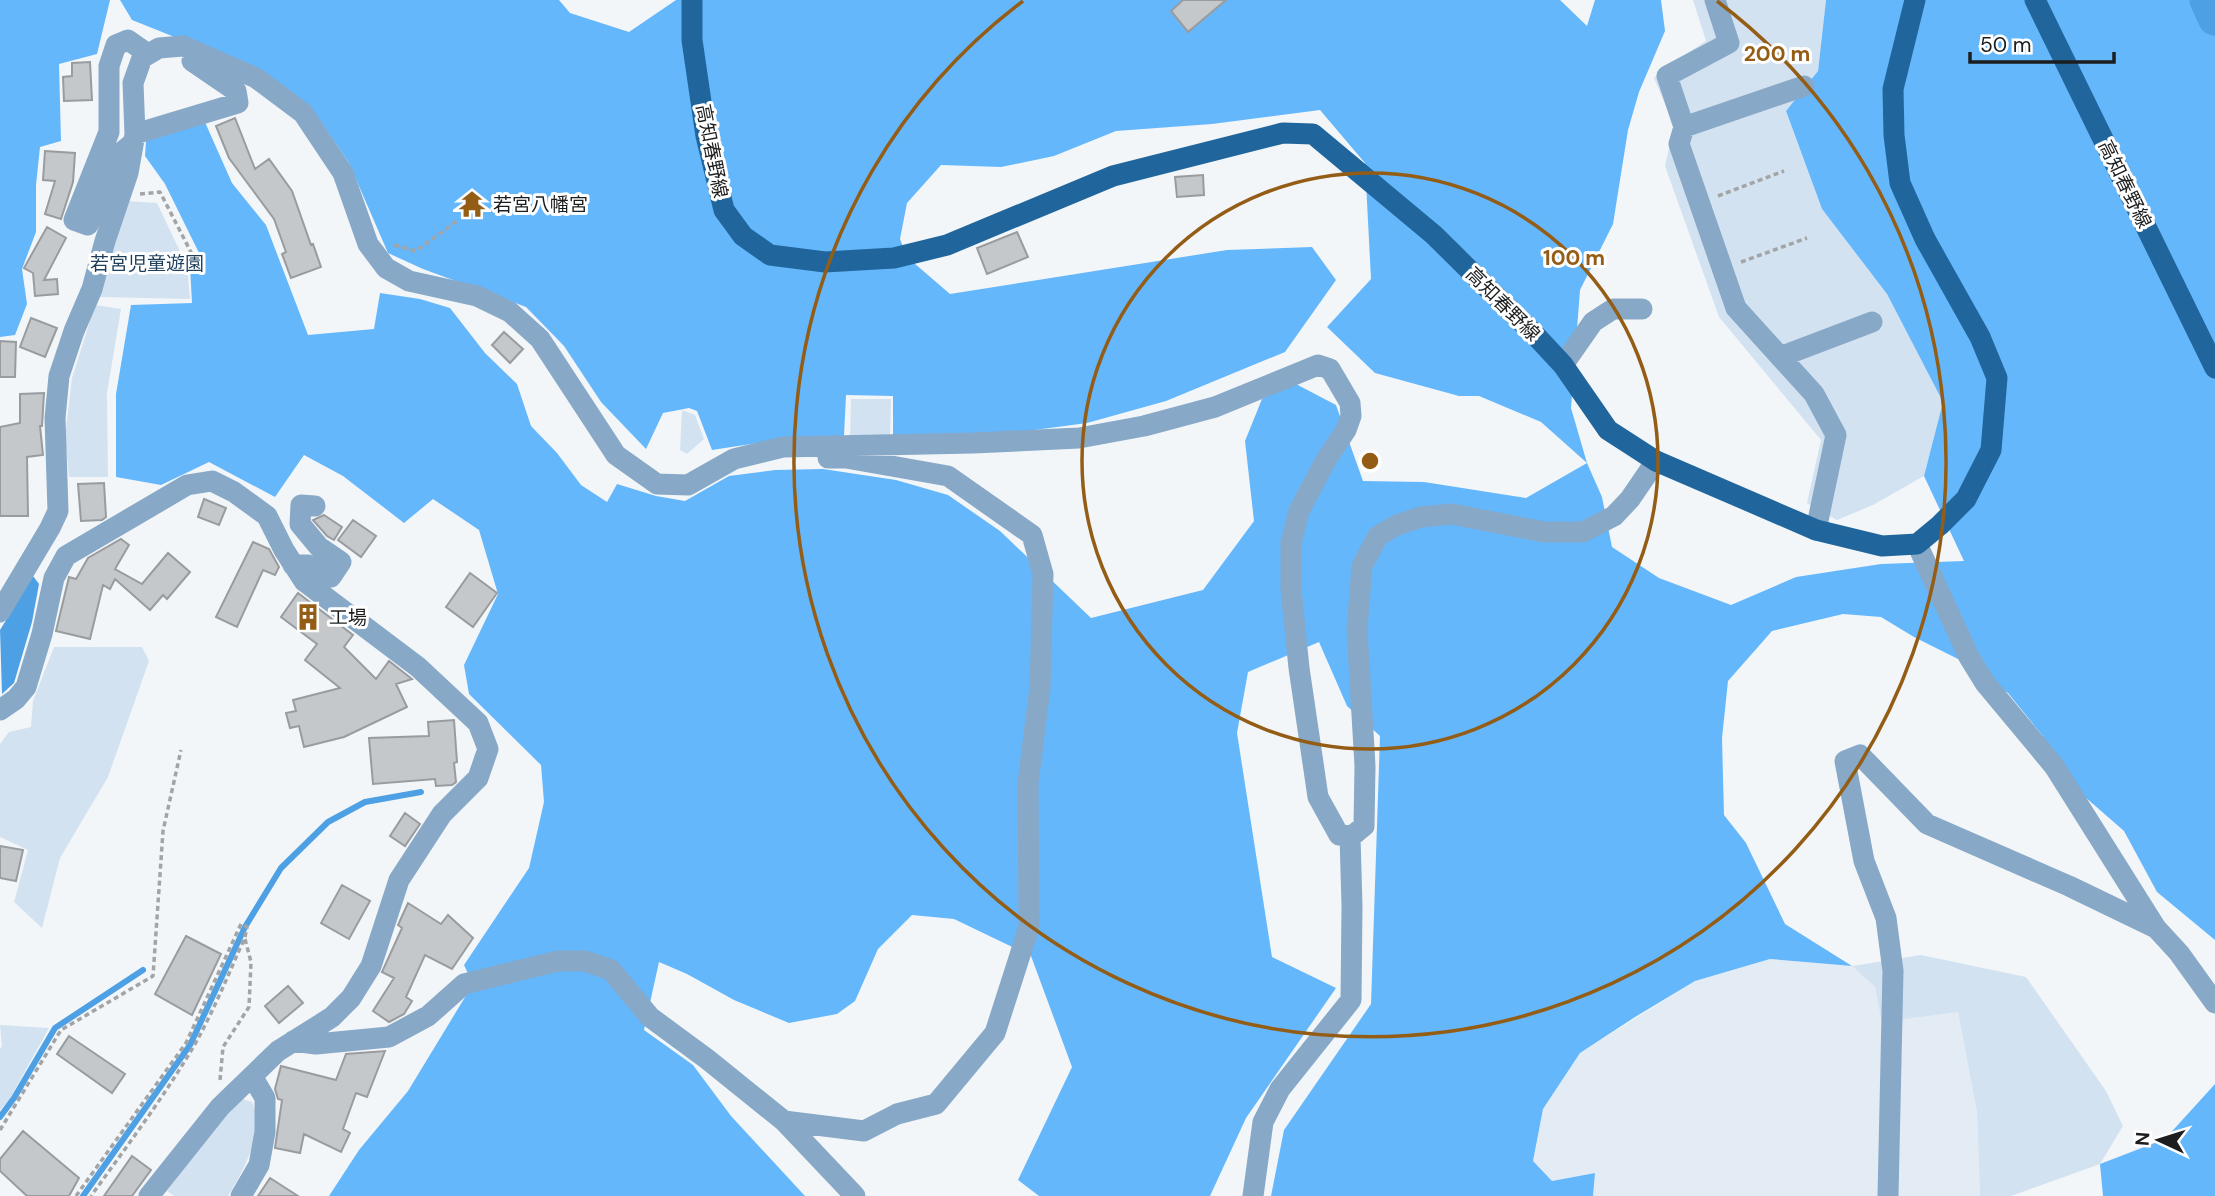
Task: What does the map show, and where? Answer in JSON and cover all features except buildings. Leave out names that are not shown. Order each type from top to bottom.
[{"type":"main road","name":"高知春野線","points":[[692,0],[692,40],[706,136],[724,210],[743,236],[769,255],[825,262],[894,258],[947,245],[1113,176],[1283,133],[1313,134],[1434,235],[1563,365],[1608,430],[1656,461],[1816,530],[1882,546],[1917,544]]},
{"type":"main road","points":[[1915,0],[1892,89],[1900,183],[1925,239],[1980,337],[1997,378],[1991,450],[1966,499],[1917,544]]},
{"type":"main road","name":"高知春野線","points":[[2035,0],[2215,368]]},
{"type":"street","points":[[1715,0],[1729,43],[1667,76],[1684,127],[1679,144],[1736,308],[1814,394],[1836,435],[1816,530]]},
{"type":"street","points":[[148,54],[128,40],[116,45],[109,66],[109,132],[74,220],[88,226],[117,156],[134,138],[238,103],[236,91],[169,47]]},
{"type":"street","points":[[0,612],[58,511],[55,418],[59,376],[92,289],[104,241],[121,195],[134,138],[133,83],[142,58],[159,48],[169,47],[183,46],[256,78],[303,113],[343,173],[365,237],[386,268],[409,281],[477,296],[510,312],[540,339],[616,455],[656,484],[688,485],[734,459],[783,447],[1079,438],[1144,426],[1215,407],[1318,365],[1330,369],[1350,403],[1351,416],[1346,430],[1298,511],[1291,543],[1291,590],[1299,668],[1318,797],[1339,835],[1350,836],[1364,826],[1366,766],[1357,629],[1362,566],[1378,536],[1397,525],[1421,517],[1452,514],[1544,532],[1583,532],[1614,516],[1630,499],[1656,461]]},
{"type":"street","points":[[1684,127],[1804,86]]},
{"type":"street","points":[[1563,365],[1593,323],[1613,309],[1642,309]]},
{"type":"street","points":[[1780,357],[1872,321]]},
{"type":"street","points":[[734,459],[846,458],[948,476],[1032,535],[1043,574],[1040,688],[1028,783],[1029,927],[995,1033],[936,1104],[897,1115],[864,1131],[784,1121]]},
{"type":"street","points":[[0,710],[16,699],[26,687],[42,634],[54,578],[66,556],[187,485],[212,481],[234,492],[267,516],[304,581],[418,667],[478,723],[488,748],[478,778],[442,814],[399,880],[371,966],[351,998],[332,1017],[278,1051],[220,1107],[149,1196]]},
{"type":"street","points":[[293,565],[308,565],[331,577],[341,562],[319,547],[300,524],[300,505],[315,506]]},
{"type":"street","points":[[1917,544],[1969,657],[1985,683],[2054,766],[2156,928],[2179,953],[2215,1003]]},
{"type":"street","points":[[1888,1196],[1893,971],[1886,918],[1864,861],[1845,761],[1860,755],[1927,824],[2156,928]]},
{"type":"street","points":[[1252,1196],[1263,1122],[1280,1089],[1351,1000],[1353,906],[1350,836]]},
{"type":"street","points":[[293,1041],[316,1044],[389,1037],[428,1016],[464,984],[558,961],[585,961],[611,970],[650,1017],[708,1059],[784,1121],[855,1196]]},
{"type":"street","points":[[241,1196],[259,1165],[265,1132],[265,1098],[252,1076]]},
{"type":"path","points":[[1699,203],[1784,171]]},
{"type":"path","points":[[121,195],[160,192],[195,260]]},
{"type":"path","points":[[365,237],[416,251],[457,221]]},
{"type":"path","points":[[1722,268],[1807,239]]},
{"type":"path","points":[[0,1130],[61,1030],[153,976],[163,831],[181,750]]},
{"type":"path","points":[[76,1196],[186,1043],[241,924],[247,928],[245,937],[208,1021],[153,1109],[91,1196]]},
{"type":"path","points":[[220,1082],[223,1047],[249,1007],[251,961],[245,937]]},
{"type":"path","points":[[199,1017],[208,1021]]},
{"type":"shaded area","points":[[0,0],[110,0],[97,54],[59,64],[61,141],[40,147],[36,185],[36,232],[22,269],[27,304],[15,335],[0,337]]},
{"type":"shaded area","points":[[120,0],[559,0],[570,13],[629,32],[676,0],[1560,0],[1587,26],[1595,0],[1661,0],[1665,31],[1639,92],[1628,130],[1613,224],[1580,290],[1571,408],[1587,463],[1541,422],[1479,396],[1459,396],[1375,373],[1327,327],[1371,279],[1365,163],[1320,110],[1212,124],[1116,131],[1054,156],[1001,167],[941,165],[907,203],[900,239],[907,257],[950,294],[1227,250],[1312,247],[1336,280],[1285,352],[1166,401],[1087,423],[1005,434],[893,440],[893,396],[846,395],[844,436],[783,439],[712,450],[697,411],[689,408],[663,413],[646,449],[601,402],[564,346],[526,307],[423,269],[388,253],[349,163],[310,106],[260,71],[132,20]]},
{"type":"shaded area","points":[[1826,0],[2215,0],[2215,940],[2157,892],[2124,831],[2077,790],[2042,735],[2008,693],[1966,663],[1881,617],[1843,614],[1772,631],[1728,681],[1722,738],[1724,815],[1746,843],[1785,924],[1852,966],[1770,959],[1695,981],[1580,1053],[1543,1109],[1533,1161],[1552,1181],[1595,1173],[1593,1196],[1271,1196],[1284,1130],[1371,1004],[1380,736],[1347,706],[1319,642],[1248,672],[1237,733],[1272,957],[1336,988],[1246,1118],[1210,1196],[1039,1196],[1018,1180],[1072,1067],[1031,956],[954,919],[912,915],[878,949],[855,1001],[837,1014],[789,1023],[734,1000],[659,962],[644,1030],[693,1065],[731,1116],[805,1196],[329,1196],[359,1150],[408,1091],[473,984],[464,965],[529,868],[544,802],[541,765],[469,694],[464,665],[498,594],[479,530],[433,499],[404,523],[343,476],[304,455],[275,497],[209,462],[161,485],[116,477],[116,394],[131,305],[192,303],[190,267],[204,263],[165,184],[145,156],[146,141],[204,120],[232,183],[266,225],[308,335],[374,329],[380,293],[420,299],[450,308],[485,353],[517,384],[531,426],[557,453],[581,485],[607,502],[617,484],[656,496],[685,501],[729,476],[775,470],[823,469],[896,480],[948,495],[1000,531],[1091,618],[1203,590],[1254,521],[1245,441],[1262,399],[1294,383],[1336,405],[1363,481],[1424,482],[1526,498],[1587,463],[1602,497],[1612,547],[1659,578],[1731,605],[1796,577],[1881,564],[1964,561],[1924,476],[1943,402],[1887,294],[1822,209],[1786,111],[1818,71]]},
{"type":"shaded area","points":[[33,576],[39,584],[32,622],[14,683],[2,694],[0,630]]},
{"type":"shaded area","points":[[1770,959],[1852,966],[1875,987],[1883,1022],[1958,1011],[1977,1112],[1980,1196],[1593,1196],[1595,1173],[1552,1181],[1533,1161],[1543,1109],[1580,1053],[1695,981]]},
{"type":"shaded area","points":[[2215,1084],[2215,1196],[2103,1196],[2100,1164],[2165,1139]]},
{"type":"green space","points":[[1693,0],[1826,0],[1818,71],[1786,111],[1822,209],[1887,294],[1943,402],[1924,476],[1873,505],[1837,520],[1807,503],[1821,440],[1719,317],[1665,166],[1674,126],[1654,78],[1663,69],[1706,41]]},
{"type":"green space","name":"若宮児童遊園","points":[[127,201],[157,203],[187,266],[190,299],[100,297]]},
{"type":"green space","points":[[95,305],[121,309],[107,393],[108,477],[69,477],[65,436],[72,378]]},
{"type":"green space","points":[[851,399],[891,399],[890,440],[850,441]]},
{"type":"green space","points":[[682,410],[695,415],[704,439],[687,454],[680,450]]},
{"type":"green space","points":[[54,647],[142,647],[149,661],[108,777],[60,858],[42,928],[14,902],[28,850],[0,837],[0,744],[9,732],[31,727],[33,701]]},
{"type":"green space","points":[[1921,955],[2026,977],[2106,1091],[2123,1126],[2100,1164],[2011,1196],[1980,1196],[1977,1112],[1958,1012],[1882,1022],[1875,987],[1852,966]]},
{"type":"green space","points":[[0,1025],[49,1028],[9,1100],[0,1110],[2,1047]]},
{"type":"green space","points":[[240,1098],[252,1102],[256,1126],[246,1163],[228,1196],[174,1196],[167,1191],[216,1120]]},
{"type":"waterway","points":[[2207,0],[2215,18]]},
{"type":"waterway","points":[[83,1196],[190,1045],[245,927],[281,868],[328,822],[365,802],[421,792]]},
{"type":"waterway","points":[[0,1117],[55,1028],[143,970]]},
{"type":"place","name":"若宮八幡宮","points":[[472,204]]},
{"type":"place","name":"工場","points":[[308,617]]}]
